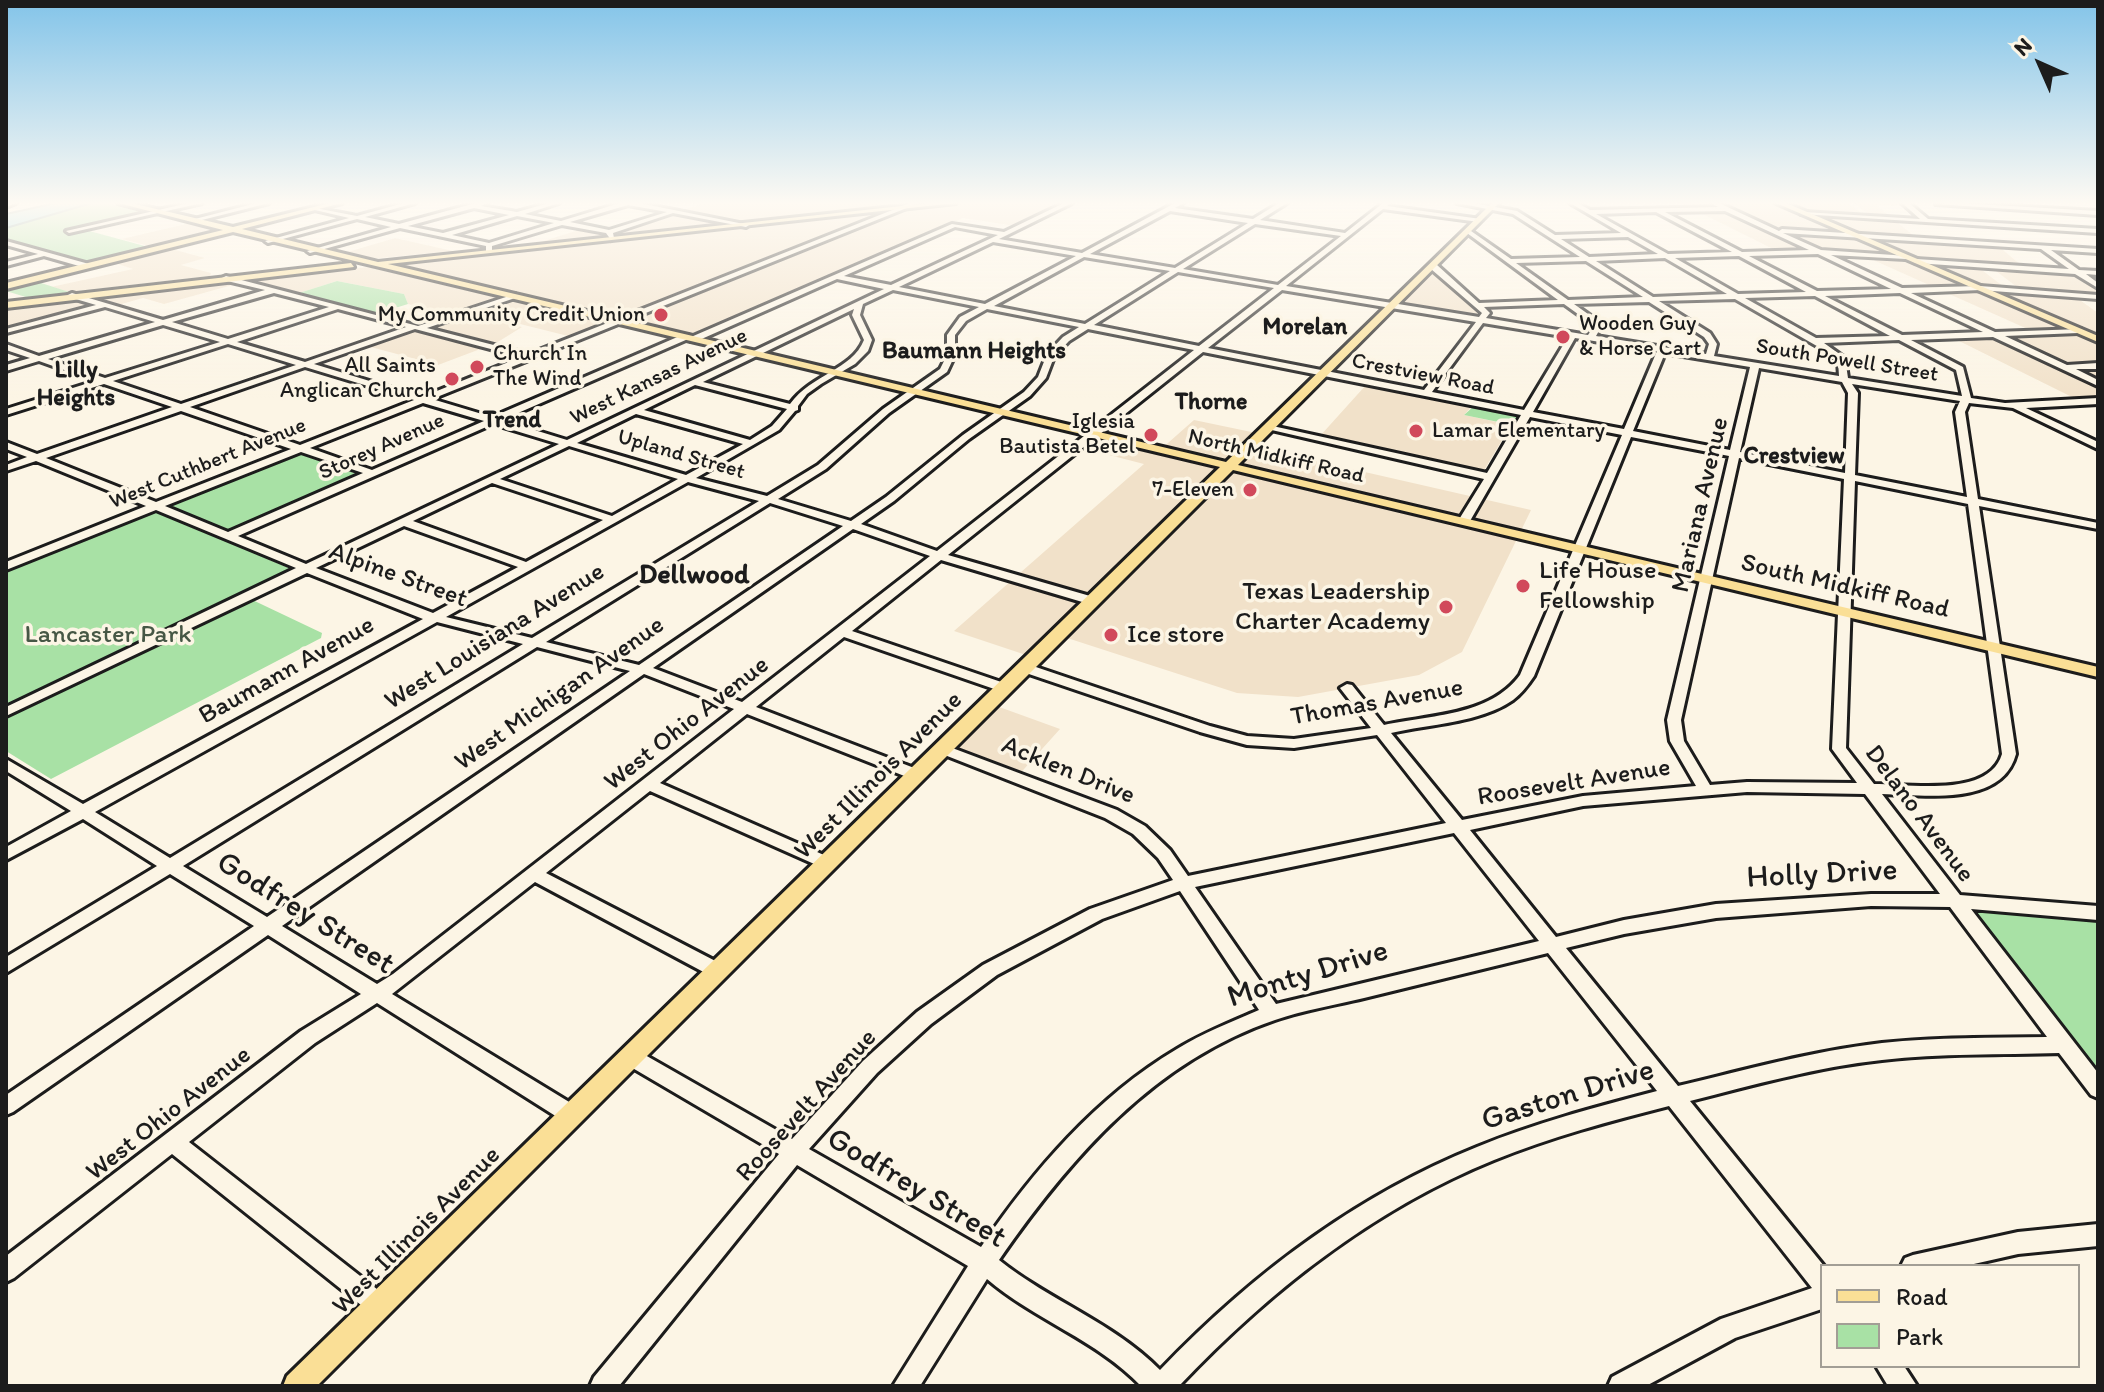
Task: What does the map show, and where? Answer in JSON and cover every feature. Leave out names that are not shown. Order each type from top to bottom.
[{"type":"main road","points":[[6,286],[78,268]]},
{"type":"main road","points":[[6,305],[325,268]]},
{"type":"main road","name":"North Midkiff Road","points":[[390,268],[1581,549]]},
{"type":"main road","name":"West Illinois Avenue","points":[[297,1386],[1322,373],[1433,268]]},
{"type":"main road","points":[[1932,268],[2098,339]]},
{"type":"main road","name":"South Midkiff Road","points":[[1581,549],[2098,672]]},
{"type":"street","name":"West Cuthbert Avenue","points":[[6,566],[754,268]]},
{"type":"street","name":"Storey Avenue","points":[[228,536],[857,268]]},
{"type":"street","name":"West Kansas Avenue","points":[[6,712],[933,268]]},
{"type":"street","name":"West Louisiana Avenue","points":[[6,966],[843,452],[881,415],[946,368],[954,328],[983,307],[1056,268]]},
{"type":"street","name":"South Powell Street","points":[[1163,268],[2005,406],[2098,401]]},
{"type":"street","name":"West Michigan Avenue","points":[[6,1106],[852,524],[1036,386],[1055,349],[1178,268]]},
{"type":"street","name":"West Ohio Avenue","points":[[6,1270],[308,1037],[375,995],[535,875],[1305,268]]},
{"type":"street","points":[[1426,394],[1486,312],[1435,268]]},
{"type":"street","points":[[1520,268],[1594,324],[1596,331],[1591,338]]},
{"type":"street","points":[[1602,268],[1709,337],[1713,344],[1709,357]]},
{"type":"street","name":"Delano Avenue","points":[[1687,268],[1841,358],[1845,379],[1853,393],[1838,744],[2098,1089]]},
{"type":"street","name":"Roosevelt Avenue","points":[[603,1386],[794,1152],[870,1067],[962,989],[1019,953],[1077,923],[1183,883],[1583,801],[1705,789],[1963,789],[1987,782],[2002,772],[2009,754],[1960,412],[1965,399],[1959,368],[1770,268]]},
{"type":"street","points":[[1853,268],[2098,383]]},
{"type":"street","points":[[1985,268],[1993,274]]},
{"type":"street","points":[[2028,268],[2098,273]]},
{"type":"street","points":[[2072,268],[2098,286]]},
{"type":"street","name":"Crestview Road","points":[[837,277],[2098,526]]},
{"type":"street","points":[[226,278],[530,357]]},
{"type":"street","points":[[2004,283],[2016,291]]},
{"type":"street","points":[[1479,305],[1980,288],[2098,297]]},
{"type":"street","points":[[6,368],[274,290]]},
{"type":"street","name":"Upland Street","points":[[72,295],[686,478],[852,524],[940,556],[1093,601]]},
{"type":"street","points":[[6,468],[512,296]]},
{"type":"street","name":"Baumann Avenue","points":[[6,854],[781,425],[807,389],[856,359],[866,346],[867,335],[856,315],[860,303]]},
{"type":"street","points":[[6,331],[104,305]]},
{"type":"street","points":[[6,412],[338,307]]},
{"type":"street","points":[[1813,341],[2078,331]]},
{"type":"street","points":[[1464,521],[1573,335]]},
{"type":"street","points":[[6,347],[372,473]]},
{"type":"street","name":"Thomas Avenue","points":[[1025,668],[1223,735],[1254,742],[1309,743],[1476,712],[1516,691],[1527,676],[1662,349]]},
{"type":"street","name":"Mariana Avenue","points":[[1705,789],[1677,741],[1674,720],[1755,365]]},
{"type":"street","points":[[2065,368],[2098,366]]},
{"type":"street","points":[[697,383],[795,408]]},
{"type":"street","points":[[2005,406],[2024,409],[2098,446]]},
{"type":"street","points":[[636,411],[751,443]]},
{"type":"street","points":[[1268,428],[1490,477]]},
{"type":"street","name":"Alpine Street","points":[[6,445],[432,618],[639,668],[917,775]]},
{"type":"street","points":[[492,480],[611,519]]},
{"type":"street","points":[[405,522],[526,566]]},
{"type":"street","points":[[843,632],[1005,688]]},
{"type":"street","points":[[1347,688],[1820,1280]]},
{"type":"street","name":"Acklen Drive","points":[[942,749],[1124,820],[1161,849],[1272,1013]]},
{"type":"street","name":"Godfrey Street","points":[[6,764],[572,1115]]},
{"type":"street","points":[[649,784],[827,863]]},
{"type":"street","points":[[535,875],[718,971]]},
{"type":"street","name":"Holly Drive","points":[[1553,944],[1633,925],[1726,910],[1871,900],[1954,901],[2098,913]]},
{"type":"street","name":"Monty Drive","points":[[906,1386],[984,1262],[1048,1172],[1117,1102],[1185,1054],[1272,1013],[1553,944]]},
{"type":"street","name":"Gaston Drive","points":[[1160,1386],[1278,1278],[1339,1233],[1459,1164],[1548,1131],[1829,1058],[1908,1049],[2065,1045]]},
{"type":"street","name":"Godfrey Street","points":[[631,1057],[984,1262],[1002,1279],[1110,1341],[1160,1386]]},
{"type":"street","points":[[173,1142],[379,1305]]},
{"type":"street","points":[[1922,1264],[2018,1243],[2098,1235]]},
{"type":"street","points":[[1621,1386],[1730,1328],[1820,1298]]},
{"type":"street","points":[[1890,1368],[1904,1386]]},
{"type":"shaded area","points":[[130,268],[192,268],[211,273],[210,276],[69,292],[51,287],[133,269]]},
{"type":"shaded area","points":[[372,268],[499,298],[452,315],[408,304],[404,294],[337,281],[296,294],[244,280]]},
{"type":"shaded area","points":[[407,268],[850,268],[697,336]]},
{"type":"shaded area","points":[[1891,268],[1979,268],[2012,293],[2077,298],[2098,313],[2098,401],[2082,402],[1949,336],[2032,331]]},
{"type":"shaded area","points":[[1992,268],[2073,273],[2098,290],[2098,295],[2021,290]]},
{"type":"shaded area","points":[[1431,269],[1436,269],[1487,312],[1481,320],[1391,306]]},
{"type":"shaded area","points":[[225,281],[236,284],[164,304],[143,298],[118,305],[90,297]]},
{"type":"shaded area","points":[[75,300],[92,305],[6,329],[6,308]]},
{"type":"shaded area","points":[[508,300],[604,324],[572,337],[472,312]]},
{"type":"shaded area","points":[[468,314],[522,327],[493,345],[428,328]]},
{"type":"shaded area","points":[[413,330],[483,348],[438,365],[367,346]]},
{"type":"shaded area","name":"Lamar Elementary","points":[[1366,385],[1472,406],[1464,415],[1511,425],[1483,472],[1320,436]]},
{"type":"shaded area","points":[[1194,420],[1261,434],[1251,446],[1531,510],[1462,652],[1419,675],[1298,697],[1237,693],[1061,636],[1038,659],[954,631],[1144,464],[1078,447],[1095,434],[1160,450]]},
{"type":"shaded area","points":[[991,704],[1060,729],[1016,778],[944,751]]},
{"type":"green space","points":[[35,281],[69,292],[29,298],[6,291]]},
{"type":"green space","points":[[337,281],[404,294],[408,304],[376,314],[296,294]]},
{"type":"green space","points":[[1474,406],[1519,416],[1513,425],[1464,415]]},
{"type":"green space","name":"Lancaster Park","points":[[297,453],[360,475],[217,537],[291,569],[242,595],[322,633],[321,638],[51,779],[6,751],[6,568]]},
{"type":"green space","points":[[1954,901],[2098,913],[2098,1086]]},
{"type":"place","name":"My Community Credit Union","points":[[661,315]]},
{"type":"place","name":"Wooden Guy & Horse Cart","points":[[1563,337]]},
{"type":"place","name":"Church In The Wind","points":[[477,367]]},
{"type":"place","name":"All Saints Anglican Church","points":[[452,379]]},
{"type":"place","name":"Lamar Elementary","points":[[1416,431]]},
{"type":"place","name":"Iglesia Bautista Betel","points":[[1151,435]]},
{"type":"place","name":"7-Eleven","points":[[1250,490]]},
{"type":"place","name":"Life House Fellowship","points":[[1523,586]]},
{"type":"place","name":"Texas Leadership Charter Academy","points":[[1446,607]]},
{"type":"place","name":"Ice store","points":[[1111,635]]},
{"type":"district","name":"Morelan","points":[[1305,328]]},
{"type":"district","name":"Baumann Heights","points":[[974,352]]},
{"type":"district","name":"Lilly Heights","points":[[76,385]]},
{"type":"district","name":"Thorne","points":[[1211,403]]},
{"type":"district","name":"Trend","points":[[512,421]]},
{"type":"district","name":"Crestview","points":[[1794,457]]},
{"type":"district","name":"Dellwood","points":[[694,576]]}]
